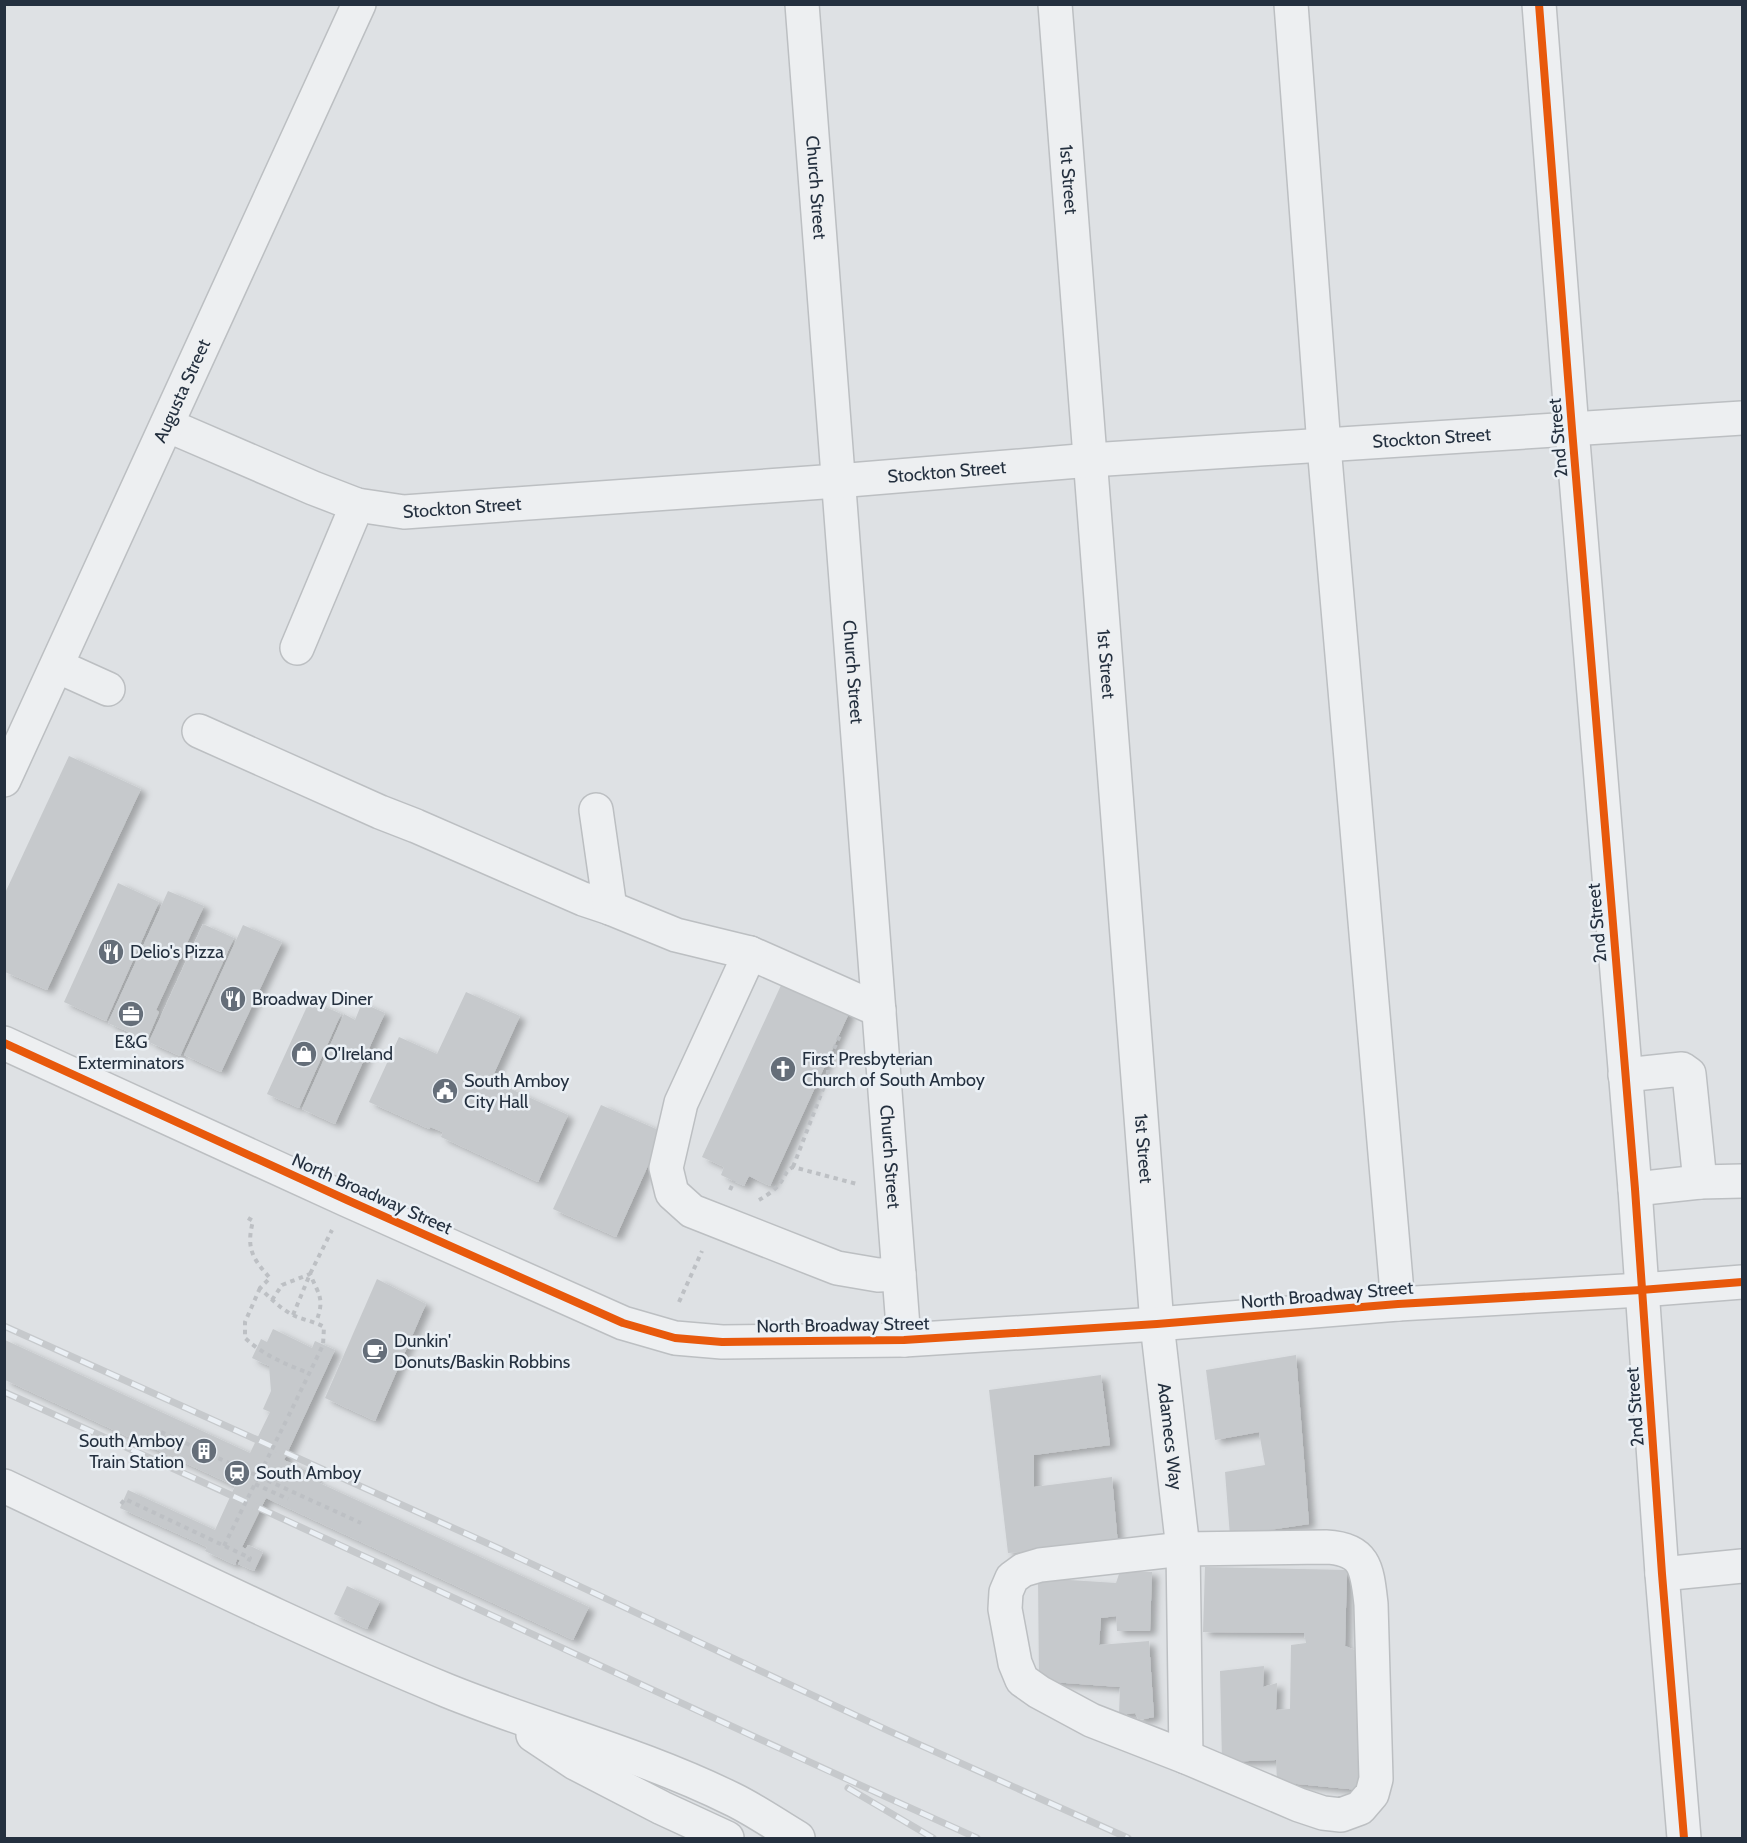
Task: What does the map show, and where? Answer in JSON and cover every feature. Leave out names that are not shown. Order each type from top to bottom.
[{"type":"street","name":"Augusta Street","points":[[4,780],[359,4]]},
{"type":"street","name":"Church Street","points":[[802,4],[837,481],[868,1005],[893,1193],[904,1340]]},
{"type":"street","name":"1st Street","points":[[1055,4],[1157,1324]]},
{"type":"street","points":[[1291,4],[1324,446],[1398,1304]]},
{"type":"street","name":"2nd Street","points":[[1539,4],[1635,1189],[1662,1574],[1684,1839]]},
{"type":"street","name":"Stockton Street","points":[[167,425],[357,505],[404,512],[837,481],[1090,460],[1743,418]]},
{"type":"street","points":[[297,648],[357,505]]},
{"type":"street","points":[[57,666],[108,688]]},
{"type":"street","points":[[199,731],[583,899],[676,935],[750,953],[868,1005]]},
{"type":"street","points":[[596,810],[610,908]]},
{"type":"street","points":[[750,953],[681,1102],[666,1168],[672,1193],[692,1211],[837,1268],[879,1275],[899,1274]]},
{"type":"street","name":"North Broadway Street","points":[[4,1043],[623,1323],[675,1338],[722,1342],[904,1340],[1157,1324],[1398,1304],[1743,1282]]},
{"type":"street","points":[[1625,1075],[1682,1069],[1689,1074],[1700,1182]]},
{"type":"street","points":[[1635,1189],[1700,1182],[1743,1181]]},
{"type":"street","name":"Adamecs Way","points":[[1157,1324],[1183,1549],[1186,1757]]},
{"type":"street","points":[[4,1486],[230,1595],[361,1655],[496,1711],[643,1761],[733,1799],[798,1839]]},
{"type":"street","points":[[1326,1547],[1343,1548],[1356,1554],[1368,1580],[1371,1604],[1376,1779],[1372,1794],[1360,1808],[1341,1815],[1323,1813],[1299,1805],[1091,1720],[1039,1692],[1022,1680],[1015,1663],[1005,1609],[1006,1592],[1012,1578],[1023,1570],[1040,1565],[1183,1549],[1326,1547]]},
{"type":"street","points":[[1662,1574],[1743,1566]]},
{"type":"street","points":[[496,1711],[575,1763],[727,1839]]},
{"type":"path","points":[[793,1167],[828,1076],[828,1063],[868,1005]]},
{"type":"path","points":[[758,1200],[780,1183],[787,1170],[793,1167],[893,1193]]},
{"type":"path","points":[[293,1315],[310,1274],[347,1200]]},
{"type":"path","points":[[248,1218],[253,1221],[249,1234],[249,1247],[259,1266],[270,1278],[260,1288],[245,1322],[246,1338],[266,1354],[309,1373]]},
{"type":"path","points":[[687,1285],[694,1269]]},
{"type":"path","points":[[272,1300],[282,1285],[310,1274]]},
{"type":"path","points":[[310,1274],[322,1301],[316,1322]]},
{"type":"path","points":[[224,1546],[323,1345],[324,1327],[293,1315],[260,1288]]},
{"type":"path","points":[[161,1432],[361,1523]]},
{"type":"path","points":[[255,1484],[288,1499]]},
{"type":"path","points":[[125,1499],[250,1558]]},
{"type":"building","points":[[69,756],[141,789],[47,990],[5,972],[5,893]]},
{"type":"building","name":"Delio's Pizza","points":[[118,883],[159,902],[106,1021],[64,1002]]},
{"type":"building","points":[[168,891],[204,906],[156,1010],[159,1012],[147,1040],[108,1023]]},
{"type":"building","points":[[203,924],[234,938],[180,1056],[149,1042]]},
{"type":"building","name":"Broadway Diner","points":[[243,925],[282,942],[221,1072],[184,1055]]},
{"type":"building","name":"First Presbyterian Church of South Amboy","points":[[783,981],[850,1011],[770,1186],[749,1176],[744,1186],[721,1175],[724,1167],[702,1157]]},
{"type":"building","name":"South Amboy City Hall","points":[[466,992],[520,1016],[491,1080],[568,1115],[538,1182],[441,1137],[443,1132],[430,1127],[429,1129],[369,1102],[399,1037],[437,1054]]},
{"type":"building","name":"O'Ireland","points":[[310,1000],[341,1014],[299,1108],[267,1094]]},
{"type":"building","points":[[362,1003],[385,1013],[335,1124],[302,1109],[344,1014],[355,1020]]},
{"type":"building","points":[[601,1105],[663,1132],[616,1237],[553,1209]]},
{"type":"building","name":"Dunkin' Donuts/Baskin Robbins","points":[[377,1279],[426,1304],[375,1421],[325,1398]]},
{"type":"building","points":[[273,1329],[312,1348],[315,1341],[335,1350],[284,1460],[316,1475],[313,1480],[589,1607],[573,1640],[266,1498],[242,1547],[246,1549],[248,1545],[263,1552],[254,1571],[238,1564],[240,1560],[237,1559],[235,1565],[205,1551],[207,1547],[120,1508],[128,1490],[215,1530],[235,1486],[5,1380],[5,1340],[250,1453],[270,1412],[263,1409],[271,1391],[269,1366],[252,1358],[261,1339],[267,1342]]},
{"type":"building","points":[[1296,1355],[1309,1524],[1230,1536],[1225,1472],[1265,1465],[1259,1432],[1215,1440],[1206,1370]]},
{"type":"building","points":[[1101,1375],[1110,1445],[1034,1455],[1034,1487],[1112,1477],[1118,1545],[1008,1553],[989,1390]]},
{"type":"building","points":[[1205,1567],[1347,1570],[1345,1646],[1362,1653],[1356,1672],[1365,1678],[1359,1790],[1277,1782],[1276,1760],[1222,1762],[1220,1671],[1264,1666],[1263,1687],[1277,1683],[1276,1710],[1290,1709],[1291,1645],[1306,1643],[1304,1633],[1203,1632]]},
{"type":"building","points":[[1120,1571],[1152,1572],[1150,1631],[1117,1631],[1116,1616],[1101,1618],[1099,1645],[1149,1641],[1154,1717],[1139,1720],[1135,1713],[1119,1715],[1120,1687],[1039,1681],[1038,1578],[1116,1583]]},
{"type":"building","points":[[347,1586],[380,1601],[367,1629],[334,1614]]},
{"type":"railway","points":[[4,1326],[500,1549],[889,1731],[1128,1838]]},
{"type":"railway","points":[[4,1392],[977,1838]]},
{"type":"railway","points":[[848,1788],[933,1838]]},
{"type":"cycle path","points":[[1539,4],[1635,1189],[1662,1574],[1684,1838]]},
{"type":"cycle path","points":[[4,1043],[623,1323],[675,1338],[722,1342],[904,1340],[1157,1324],[1398,1304],[1742,1282]]},
{"type":"place","name":"Delio's Pizza","points":[[111,952]]},
{"type":"place","name":"Broadway Diner","points":[[233,999]]},
{"type":"place","name":"E&G Exterminators","points":[[131,1014]]},
{"type":"place","name":"O'Ireland","points":[[304,1054]]},
{"type":"place","name":"First Presbyterian Church of South Amboy","points":[[783,1069]]},
{"type":"place","name":"South Amboy City Hall","points":[[445,1091]]},
{"type":"place","name":"Dunkin' Donuts/Baskin Robbins","points":[[375,1351]]},
{"type":"place","name":"South Amboy Train Station","points":[[204,1451]]},
{"type":"place","name":"South Amboy","points":[[237,1473]]}]
